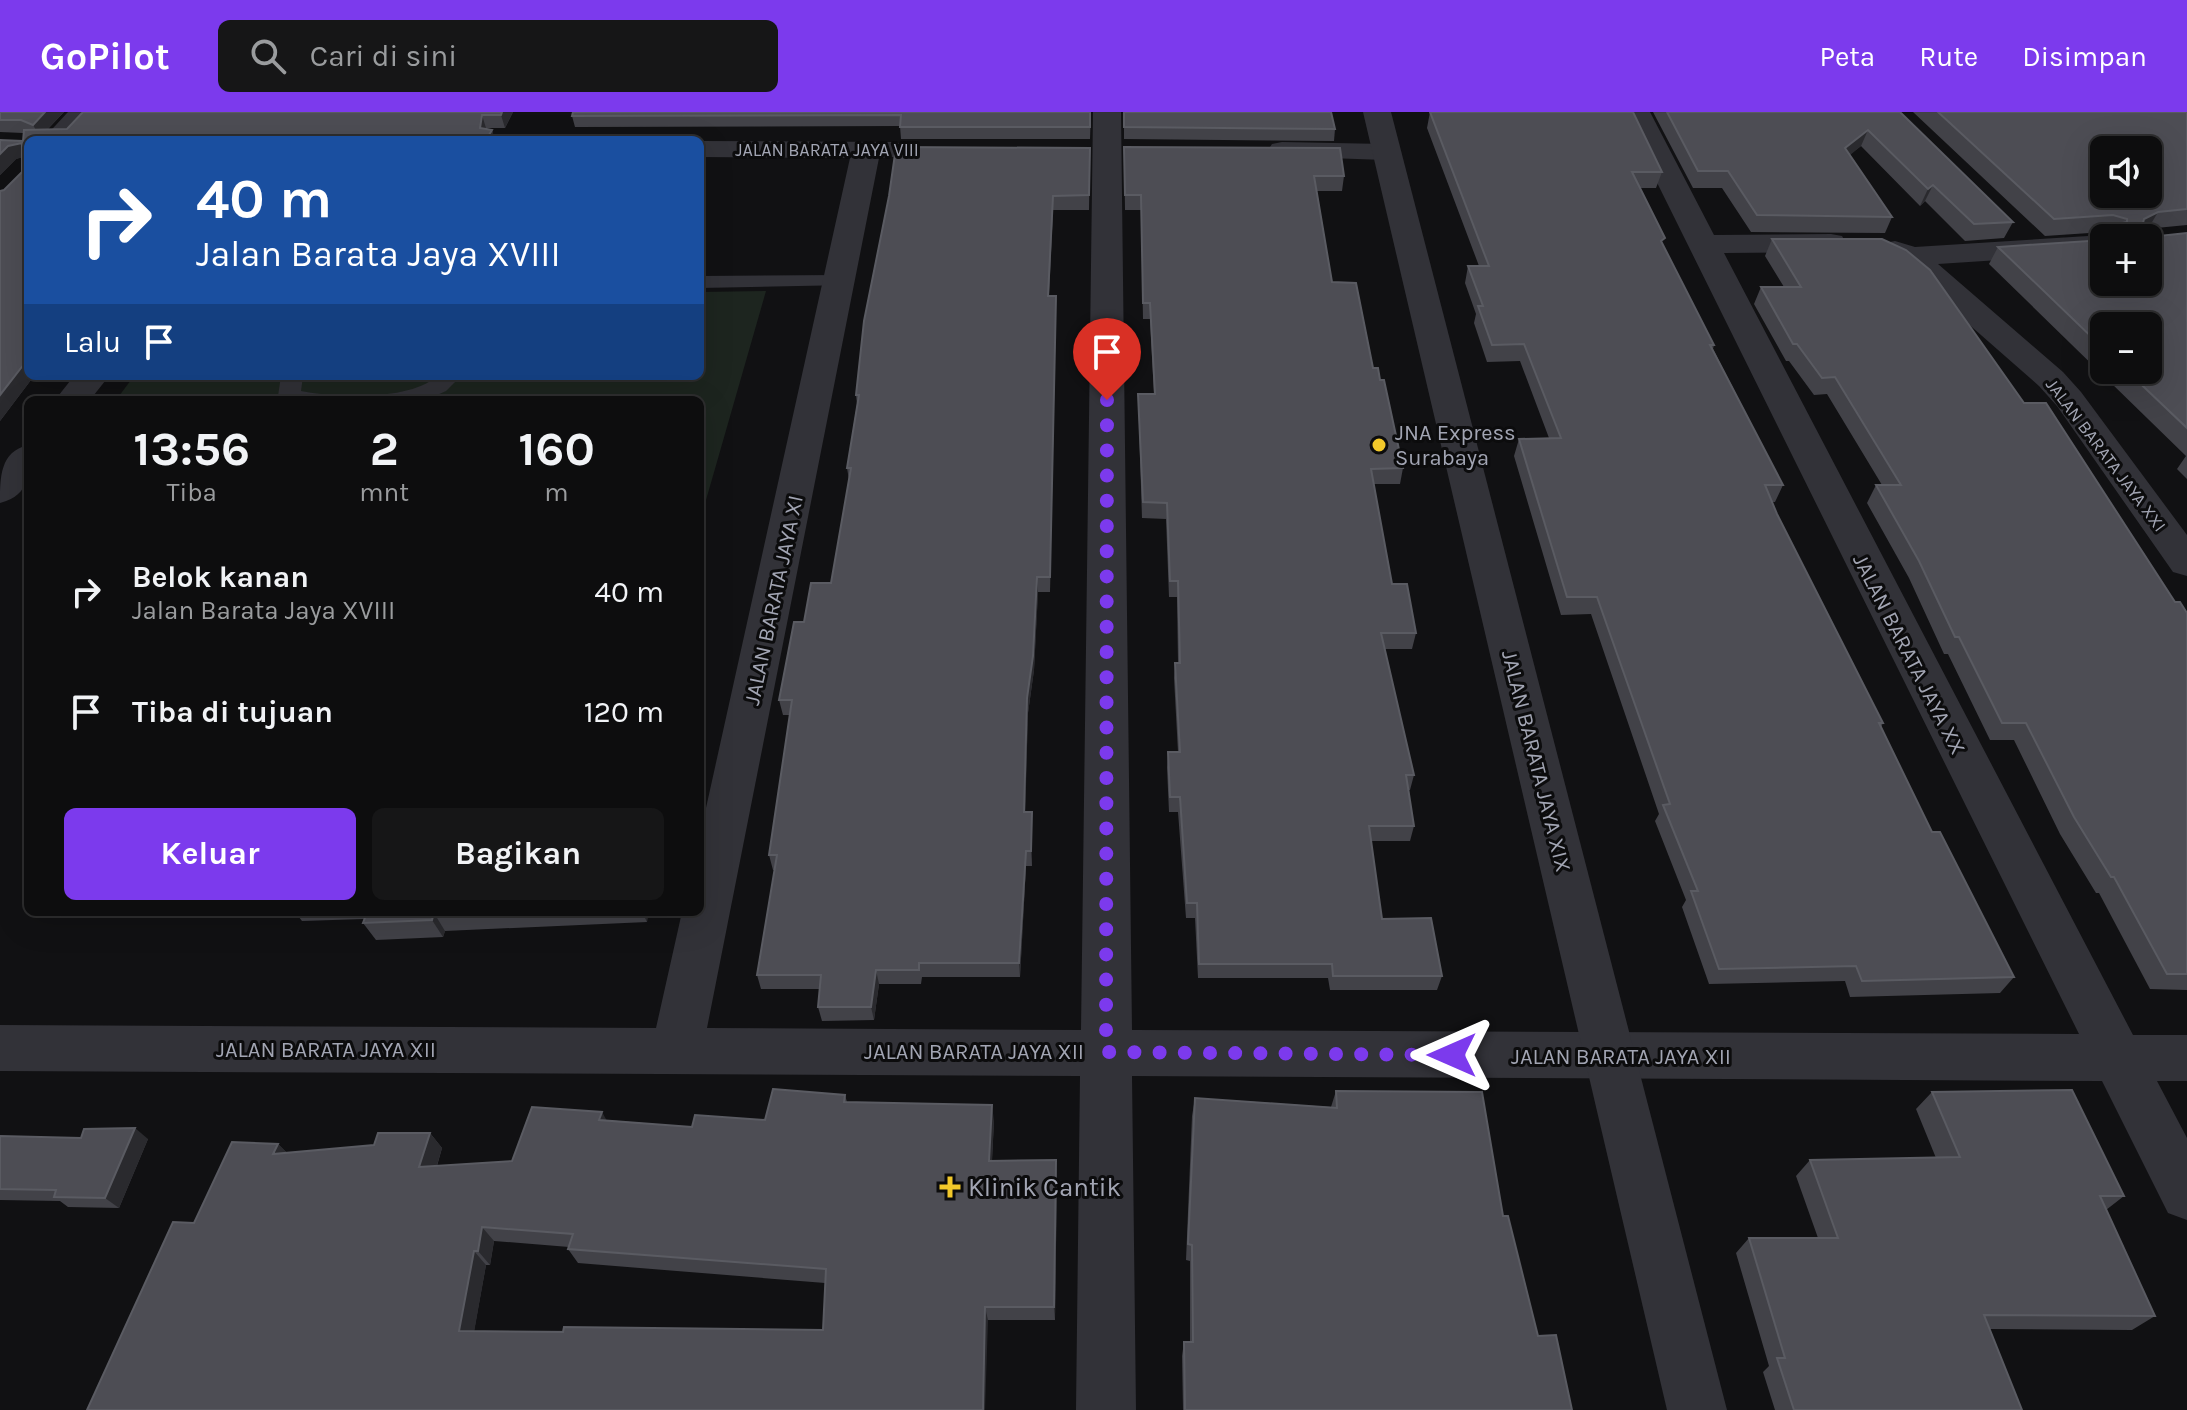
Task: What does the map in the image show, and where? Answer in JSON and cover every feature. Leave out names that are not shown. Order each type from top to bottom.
[{"type":"street","points":[[60,136],[84,112]]},
{"type":"street","name":"JALAN BARATA JAYA XX","points":[[1636,112],[2187,1194]]},
{"type":"street","points":[[1248,150],[1381,132]]},
{"type":"street","name":"JALAN BARATA JAYA XIX","points":[[1381,132],[1697,1410]]},
{"type":"street","points":[[1106,1410],[1109,141]]},
{"type":"street","name":"JALAN BARATA JAYA VIII","points":[[704,149],[929,150]]},
{"type":"street","name":"JALAN BARATA JAYA XI","points":[[677,1050],[841,281],[866,150]]},
{"type":"street","points":[[2004,218],[2037,249]]},
{"type":"street","points":[[1702,244],[1865,243],[1880,244],[1911,257],[2090,245]]},
{"type":"street","name":"JALAN BARATA JAYA XXI","points":[[1911,257],[2051,379],[2069,399],[2187,563]]},
{"type":"street","points":[[75,396],[89,380]]},
{"type":"street","points":[[0,491],[24,461]]},
{"type":"street","name":"JALAN BARATA JAYA XII","points":[[0,1048],[2187,1058]]},
{"type":"lane","points":[[704,282],[841,281]]},
{"type":"lane","points":[[419,396],[432,393],[446,380]]},
{"type":"shaded area","points":[[766,291],[704,507],[704,396],[119,396],[131,380],[704,380],[704,292]]},
{"type":"building","points":[[0,112],[45,112],[33,125],[21,120],[0,120]]},
{"type":"building","points":[[83,112],[502,112],[501,115],[482,115],[480,128],[492,130],[488,136],[24,136],[24,364],[0,395],[0,191],[22,172],[22,143],[8,146],[0,154],[0,140],[23,141],[24,130],[67,129]]},
{"type":"building","points":[[573,112],[1090,112],[1090,127],[900,127],[901,115],[572,116]]},
{"type":"building","points":[[1124,112],[1331,112],[1335,129],[1124,127]]},
{"type":"building","points":[[1430,112],[1633,112],[1662,172],[1632,172],[1665,238],[1661,241],[1714,345],[1710,345],[1783,485],[1765,485],[1777,514],[1883,723],[1879,723],[1932,832],[1940,832],[2014,977],[1862,981],[1856,966],[1719,969],[1691,891],[1698,891],[1663,805],[1670,804],[1597,597],[1567,597],[1519,439],[1561,438],[1524,344],[1492,345],[1478,306],[1483,306],[1468,266],[1489,266]]},
{"type":"building","points":[[1667,112],[1900,112],[2013,222],[1974,224],[1933,185],[1928,189],[1868,130],[1845,148],[1892,217],[1757,215],[1728,171],[1698,171]]},
{"type":"building","points":[[1938,112],[2187,112],[2187,209],[2158,212],[2144,219],[2143,223],[2155,224],[2117,224],[2127,222],[2127,219],[2113,215],[2054,219]]},
{"type":"building","points":[[896,147],[1090,148],[1089,195],[1053,196],[1048,296],[1056,296],[1050,577],[1037,577],[1033,656],[1027,698],[1024,812],[1032,812],[1031,851],[1026,851],[1019,963],[919,963],[919,970],[876,970],[871,1007],[818,1007],[821,975],[757,975],[777,855],[769,855],[792,700],[779,700],[794,622],[804,622],[811,583],[831,583],[851,468],[847,468],[859,395],[856,395],[864,321]]},
{"type":"building","points":[[1124,147],[1340,148],[1344,176],[1314,176],[1332,282],[1356,283],[1373,368],[1378,368],[1380,380],[1384,380],[1403,468],[1371,469],[1392,584],[1407,584],[1416,633],[1381,633],[1414,775],[1406,775],[1414,826],[1369,826],[1382,919],[1431,918],[1442,976],[1333,976],[1332,964],[1199,964],[1197,903],[1187,903],[1180,797],[1170,797],[1168,752],[1180,752],[1175,663],[1180,663],[1178,581],[1170,581],[1167,503],[1143,502],[1138,394],[1155,394],[1150,303],[1143,303],[1141,195],[1125,195]]},
{"type":"building","points":[[2187,233],[2187,428],[2141,384],[2162,384],[2162,312],[2090,312],[2090,336],[1998,247],[2090,241],[2090,296],[2162,296],[2162,236]]},
{"type":"building","points":[[1772,239],[1882,239],[1906,250],[1930,270],[2024,403],[2046,403],[2175,602],[2180,602],[2187,613],[2187,974],[2167,974],[2114,877],[2111,877],[2074,817],[2026,723],[2002,723],[1959,637],[1955,637],[1919,561],[1876,485],[1901,485],[1835,377],[1822,378],[1797,344],[1793,344],[1761,287],[1801,287]]},
{"type":"building","points":[[366,916],[433,916],[432,920],[363,923]]},
{"type":"building","points":[[773,1089],[845,1095],[844,1102],[992,1105],[989,1161],[1056,1160],[1054,1307],[985,1307],[983,1410],[87,1410],[173,1222],[194,1223],[232,1142],[278,1144],[273,1154],[374,1145],[378,1133],[430,1133],[419,1167],[512,1161],[532,1107],[602,1112],[599,1120],[692,1127],[695,1115],[765,1120]],"holes":[[[482,1227],[573,1234],[568,1249],[826,1269],[823,1330],[564,1327],[563,1332],[459,1331],[474,1251],[478,1251]]]},
{"type":"building","points":[[2072,1090],[2124,1196],[2100,1196],[2155,1316],[1984,1315],[2022,1410],[1794,1410],[1777,1358],[1785,1358],[1749,1238],[1838,1238],[1810,1160],[1960,1157],[1932,1092]]},
{"type":"building","points":[[1336,1091],[1482,1092],[1503,1216],[1508,1216],[1538,1336],[1556,1335],[1572,1410],[1185,1410],[1184,1342],[1193,1342],[1192,1245],[1188,1244],[1195,1098],[1337,1108]]},
{"type":"building","points":[[135,1128],[105,1198],[54,1197],[56,1190],[0,1189],[0,1136],[81,1138],[84,1129]]},
{"type":"place","name":"JNA Express Surabaya","points":[[1379,445]]},
{"type":"place","name":"Klinik Cantik","points":[[950,1187]]},
{"type":"route","points":[[1107,400],[1106,1052],[1452,1055]]}]
